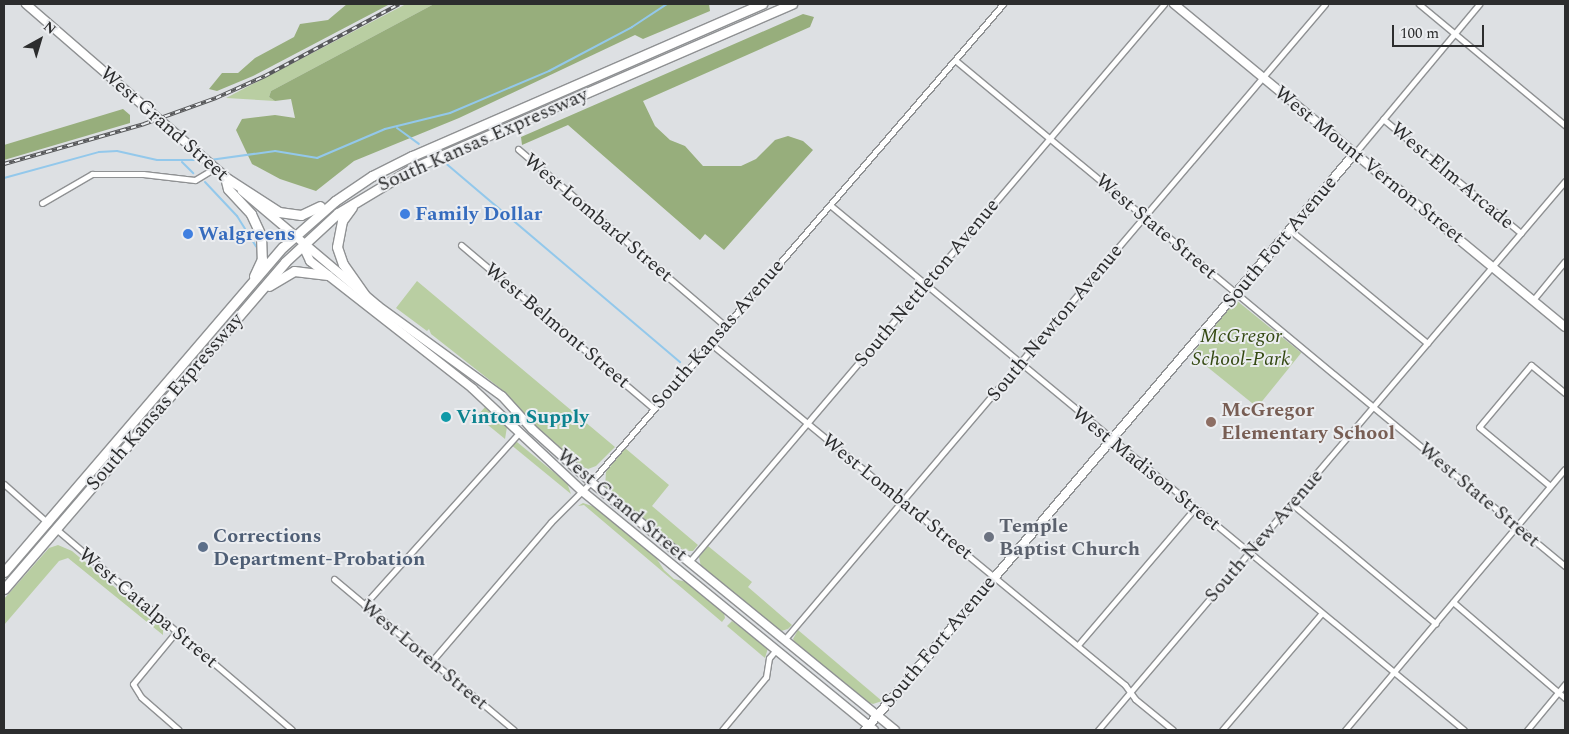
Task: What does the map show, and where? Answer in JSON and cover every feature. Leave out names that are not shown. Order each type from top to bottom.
[{"type":"main road","name":"West Grand Street","points":[[26,4],[302,245],[365,295],[502,396],[532,429],[591,482],[895,730]]},
{"type":"main road","name":"South Kansas Expressway","points":[[4,572],[245,290],[293,237],[354,188],[412,156],[762,4]]},
{"type":"main road","name":"South Kansas Expressway","points":[[4,589],[256,294],[302,245],[366,194],[415,167],[792,4]]},
{"type":"main road","name":"West Mount Vernon Street","points":[[1174,4],[1565,327]]},
{"type":"main road","name":"South Fort Avenue","points":[[869,729],[877,716],[994,577],[1355,153]]},
{"type":"main road","points":[[225,177],[268,206],[286,214],[311,212],[336,194],[354,188]]},
{"type":"main road","points":[[225,177],[228,189],[251,214],[261,235],[262,259],[245,290]]},
{"type":"main road","points":[[365,295],[343,264],[337,242],[344,216],[366,194]]},
{"type":"main road","name":"West Grand Street","points":[[302,245],[310,261],[473,389],[518,434],[582,492],[776,650],[869,729]]},
{"type":"main road","points":[[256,294],[294,271],[328,275]]},
{"type":"street","name":"South Kansas Avenue","points":[[431,662],[551,522],[591,482],[724,325],[1003,4]]},
{"type":"street","name":"South Nettleton Avenue","points":[[689,562],[1164,4]]},
{"type":"street","name":"South Newton Avenue","points":[[784,640],[1021,365],[1325,4]]},
{"type":"street","points":[[1420,4],[1565,125]]},
{"type":"street","name":"South Fort Avenue","points":[[1355,153],[1480,4]]},
{"type":"street","name":"West State Street","points":[[955,60],[1565,566]]},
{"type":"street","name":"West Elm Arcade","points":[[1383,119],[1521,233]]},
{"type":"street","name":"West Lombard Street","points":[[518,149],[724,325]]},
{"type":"street","points":[[42,203],[92,174],[143,174],[196,180],[213,167]]},
{"type":"street","name":"South New Avenue","points":[[1098,730],[1565,181]]},
{"type":"street","name":"West Madison Street","points":[[830,205],[1321,614],[1464,730]]},
{"type":"street","points":[[1290,230],[1427,343]]},
{"type":"street","name":"West Belmont Street","points":[[461,245],[653,408]]},
{"type":"street","points":[[1533,300],[1565,261]]},
{"type":"street","name":"West Lombard Street","points":[[710,343],[1078,645],[1130,691],[1135,699],[1173,730]]},
{"type":"street","points":[[1550,486],[1479,427],[1532,365],[1565,393]]},
{"type":"street","points":[[364,605],[518,434]]},
{"type":"street","points":[[1345,730],[1565,469]]},
{"type":"street","name":"West Catalpa Street","points":[[4,484],[292,730]]},
{"type":"street","points":[[1292,504],[1436,624]]},
{"type":"street","points":[[1078,645],[1194,508]]},
{"type":"street","name":"West Loren Street","points":[[334,579],[514,730]]},
{"type":"street","points":[[1454,602],[1560,691],[1565,698]]},
{"type":"street","points":[[1222,730],[1321,614]]},
{"type":"street","points":[[176,632],[133,684],[141,697],[179,730]]},
{"type":"street","points":[[722,730],[766,677],[770,658],[776,650]]},
{"type":"street","points":[[1527,730],[1565,684]]},
{"type":"green space","points":[[347,4],[390,4],[253,76],[217,91],[209,89],[222,73],[238,73],[255,58],[294,37],[300,24],[328,20]]},
{"type":"green space","points":[[406,4],[434,4],[271,91],[269,97],[275,101],[226,98]]},
{"type":"green space","points":[[434,4],[709,4],[710,11],[643,39],[635,35],[459,118],[354,161],[316,191],[280,179],[252,164],[236,130],[242,119],[275,115],[295,118],[291,99],[275,101],[269,97],[271,91]]},
{"type":"green space","points":[[803,14],[814,17],[810,27],[643,101],[655,126],[670,140],[685,146],[703,166],[741,166],[756,159],[775,140],[788,136],[803,141],[813,150],[724,250],[705,234],[700,240],[568,125],[522,145],[521,137]]},
{"type":"green space","points":[[123,109],[130,115],[130,123],[4,160],[4,145]]},
{"type":"green space","points":[[417,281],[615,447],[596,466],[588,469],[578,465],[545,438],[501,389],[431,334],[429,329],[427,331],[396,308]]},
{"type":"green space","name":"McGregor School-Park","points":[[1236,300],[1301,353],[1257,407],[1192,354]]},
{"type":"green space","points":[[486,406],[507,427],[505,439],[477,416]]},
{"type":"green space","points":[[517,442],[567,483],[571,494],[510,444]]},
{"type":"green space","points":[[625,448],[669,485],[652,506],[698,545],[693,551],[683,551],[605,487],[606,472]]},
{"type":"green space","points":[[583,503],[598,508],[653,553],[664,570],[674,579],[687,582],[724,613],[725,618],[722,622],[584,505],[578,506]]},
{"type":"green space","points":[[58,545],[72,551],[163,628],[163,635],[68,558],[59,561],[4,625],[4,599],[49,548]]},
{"type":"green space","points":[[708,546],[752,582],[748,587],[792,625],[788,629],[781,631],[774,627],[701,567],[699,557]]},
{"type":"green space","points":[[732,621],[768,648],[765,658],[727,626]]},
{"type":"green space","points":[[798,630],[882,701],[873,704],[865,701],[797,645],[793,639]]},
{"type":"waterway","points":[[210,160],[275,151],[317,158],[385,129],[450,113],[549,71],[632,27],[667,4]]},
{"type":"waterway","points":[[397,128],[419,144]]},
{"type":"waterway","points":[[4,178],[99,152],[117,151],[157,160],[203,160]]},
{"type":"waterway","points":[[443,161],[680,362]]},
{"type":"waterway","points":[[182,162],[193,173]]},
{"type":"waterway","points":[[205,182],[237,216],[256,246]]},
{"type":"railway","points":[[4,164],[144,124],[216,98],[265,76],[399,4]]},
{"type":"place","name":"Family Dollar","points":[[405,214]]},
{"type":"place","name":"Walgreens","points":[[188,234]]},
{"type":"place","name":"Vinton Supply","points":[[446,417]]},
{"type":"place","name":"McGregor Elementary School","points":[[1211,422]]},
{"type":"place","name":"Temple Baptist Church","points":[[989,537]]},
{"type":"place","name":"Corrections Department-Probation","points":[[203,547]]}]
